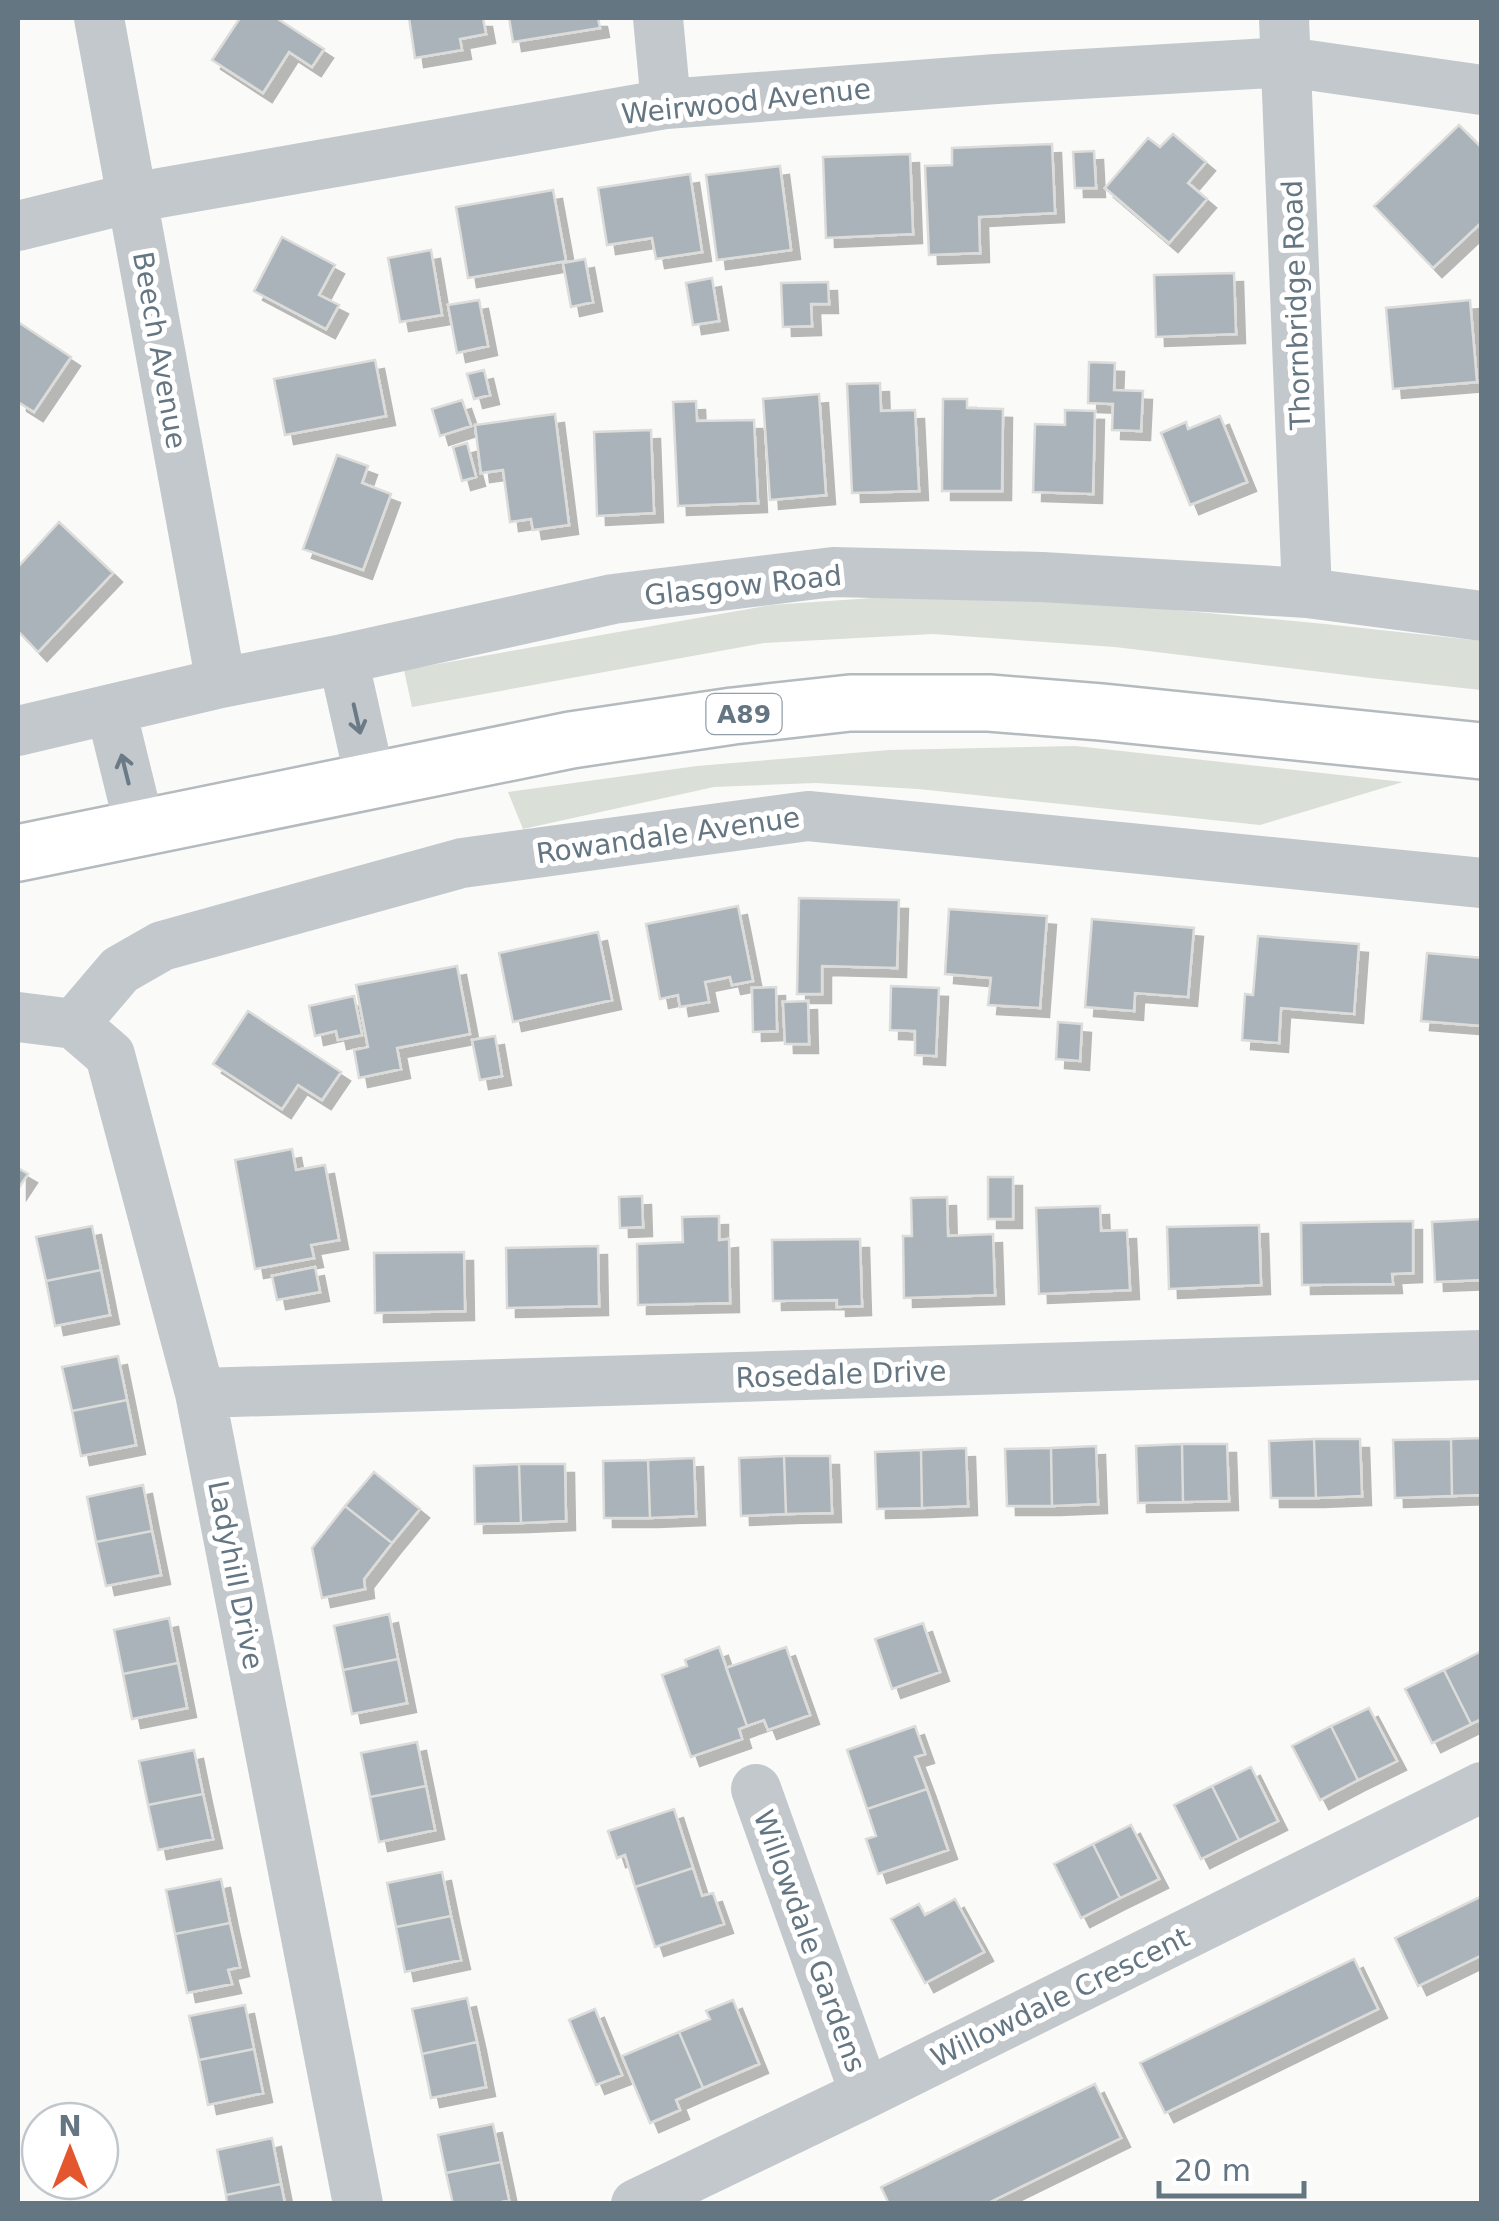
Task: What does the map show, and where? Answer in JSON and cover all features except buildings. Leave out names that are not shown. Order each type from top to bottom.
[{"type":"main road","name":"A89","points":[[18,853],[571,740],[850,703],[990,703],[1482,750]]},
{"type":"street","name":"Beech Avenue","points":[[99,18],[221,682]]},
{"type":"street","points":[[658,18],[666,104]]},
{"type":"street","name":"Weirwood Avenue","points":[[18,226],[131,198],[666,104],[996,79],[1286,40],[1482,90]]},
{"type":"street","name":"Thornbridge Road","points":[[1286,40],[1307,593]]},
{"type":"street","name":"Glasgow Road","points":[[18,730],[221,682],[612,600],[833,572],[1042,577],[1307,593],[1482,616]]},
{"type":"street","points":[[343,659],[370,779]]},
{"type":"street","points":[[111,710],[140,828]]},
{"type":"street","name":"Rowandale Avenue","points":[[74,1024],[120,970],[162,946],[462,863],[808,816],[1482,883]]},
{"type":"street","points":[[18,1017],[74,1024]]},
{"type":"street","name":"Ladyhill Drive","points":[[74,1024],[110,1055],[200,1393],[358,2204]]},
{"type":"street","name":"Rosedale Drive","points":[[200,1393],[1482,1354]]},
{"type":"street","name":"Willowdale Crescent","points":[[636,2204],[1482,1787]]},
{"type":"street","name":"Willowdale Gardens","points":[[756,1788],[865,2094]]},
{"type":"shaded area","points":[[974,591],[1482,641],[1481,690],[1115,647],[933,634],[764,643],[412,707],[404,670],[771,605]]},
{"type":"shaded area","points":[[1076,746],[1403,782],[1260,825],[918,789],[816,783],[714,787],[523,829],[508,792],[697,766],[889,750]]}]
